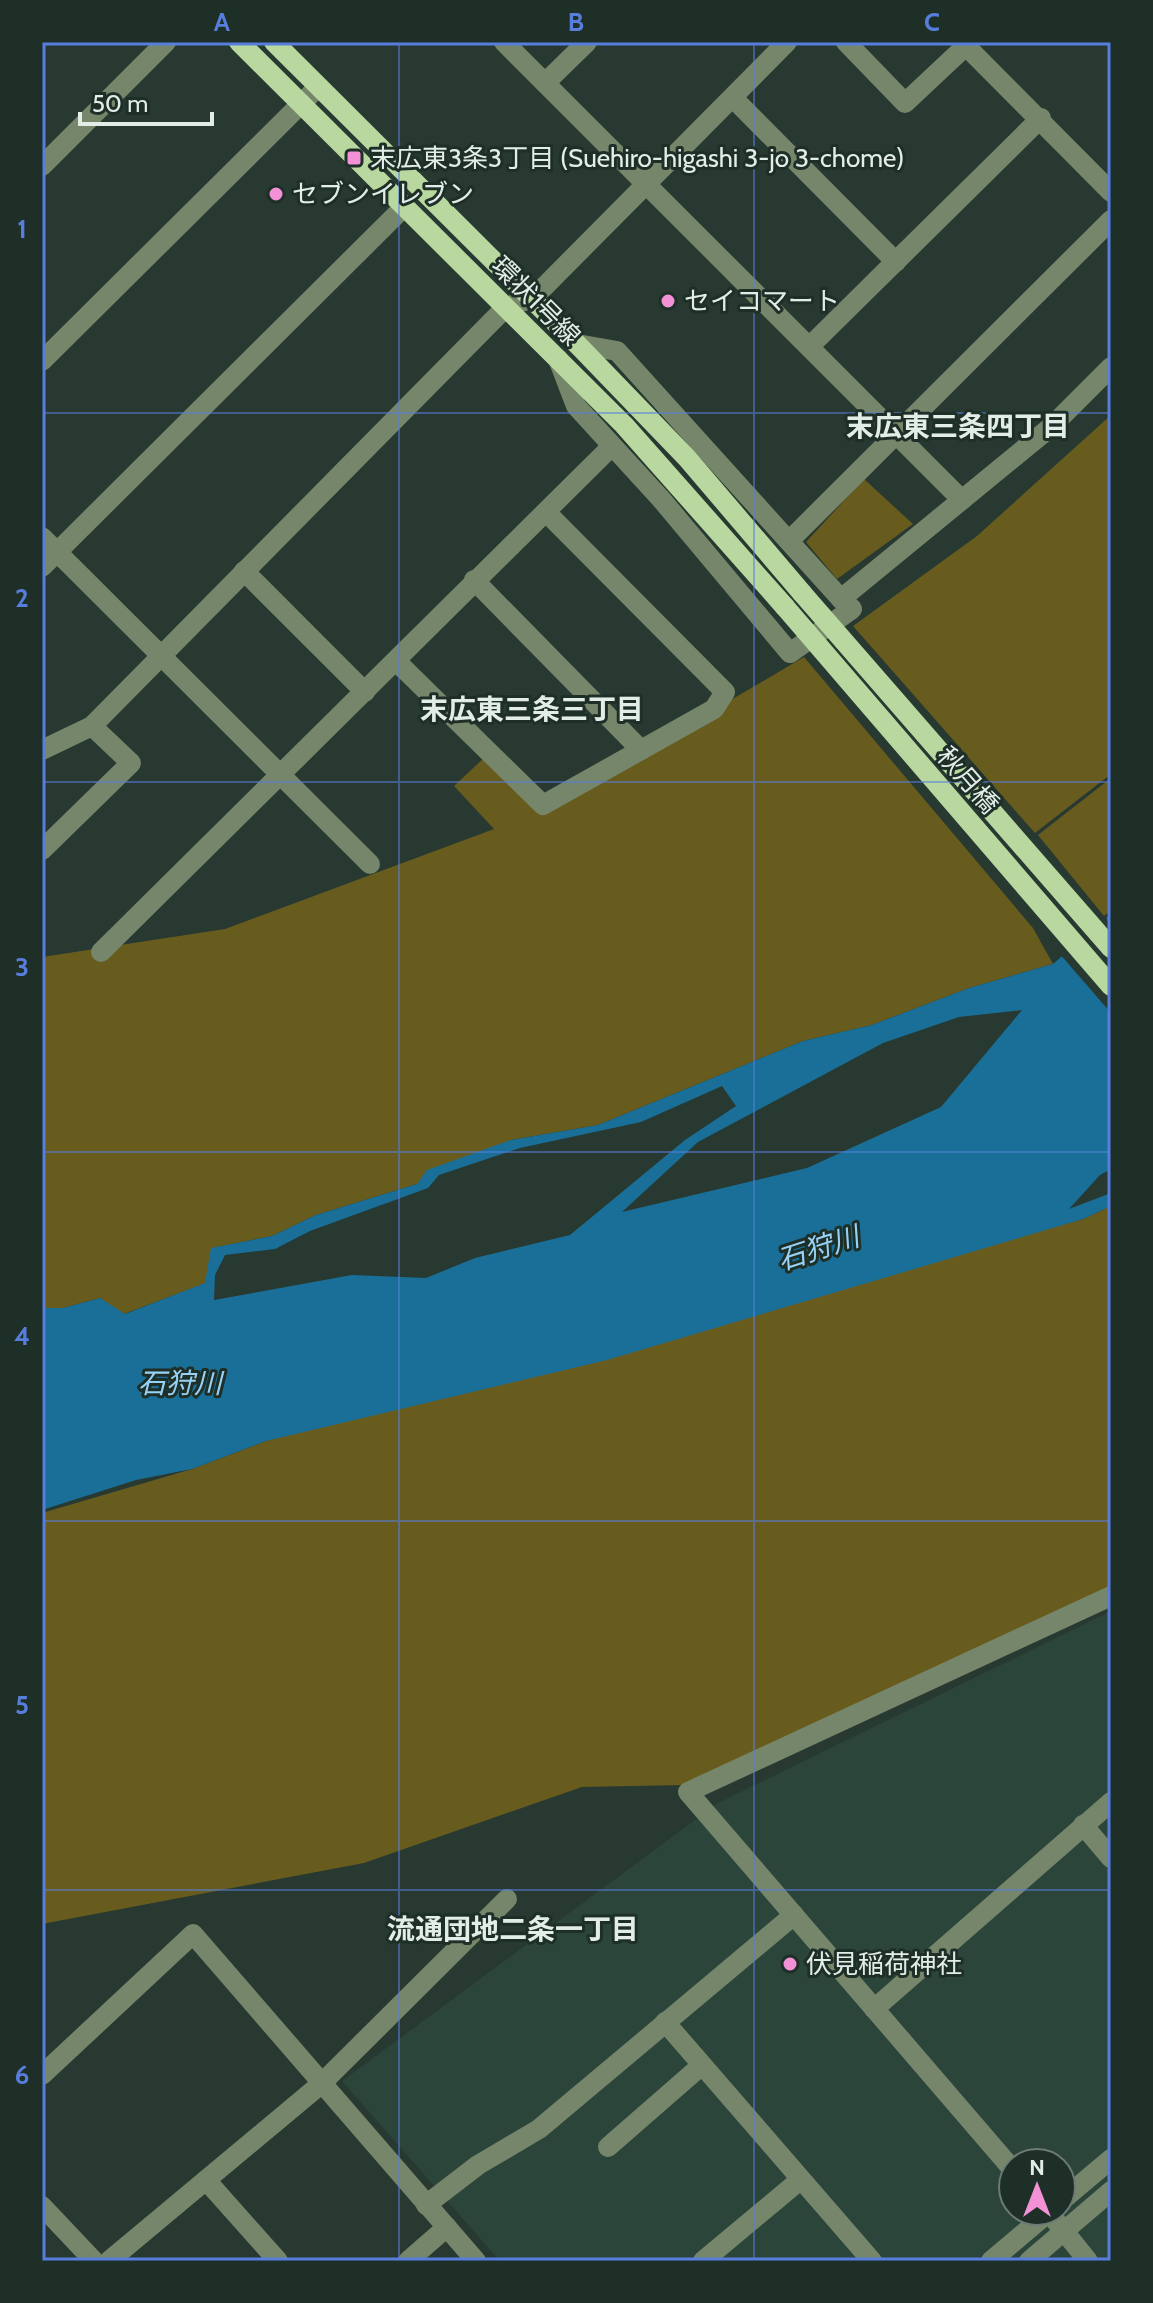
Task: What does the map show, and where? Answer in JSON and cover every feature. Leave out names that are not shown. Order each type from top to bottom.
[{"type":"main road","name":"環状1号線","points":[[239,42],[558,359],[693,499],[785,607]]},
{"type":"main road","name":"環状1号線","points":[[274,42],[687,458],[802,593]]},
{"type":"main road","name":"秋月橋","points":[[802,593],[1111,948]]},
{"type":"main road","name":"秋月橋","points":[[785,607],[1111,986]]},
{"type":"street","points":[[42,166],[166,42]]},
{"type":"street","points":[[504,42],[962,500]]},
{"type":"street","points":[[545,83],[587,42]]},
{"type":"street","points":[[42,750],[92,726],[506,307],[530,299],[787,42]]},
{"type":"street","points":[[846,42],[905,103],[966,43],[1111,192]]},
{"type":"street","points":[[42,361],[318,87]]},
{"type":"street","points":[[733,98],[896,262]]},
{"type":"street","points":[[810,346],[1041,118]]},
{"type":"street","points":[[42,567],[404,207]]},
{"type":"street","points":[[790,540],[1111,220]]},
{"type":"street","points":[[558,359],[576,406],[739,588],[790,653],[852,609],[617,351],[577,344]]},
{"type":"street","points":[[841,599],[1052,426],[1111,367]]},
{"type":"street","points":[[101,952],[611,447]]},
{"type":"street","points":[[396,661],[543,805],[714,709],[725,692],[546,512]]},
{"type":"street","points":[[42,537],[370,864]]},
{"type":"street","points":[[244,571],[365,692]]},
{"type":"street","points":[[474,580],[641,750]]},
{"type":"street","points":[[42,850],[131,763],[92,726]]},
{"type":"street","points":[[997,2151],[688,1792],[1111,1596]]},
{"type":"street","points":[[874,2009],[1111,1802]]},
{"type":"street","points":[[1083,1825],[1111,1858]]},
{"type":"street","points":[[109,2261],[321,2084],[507,1899]]},
{"type":"street","points":[[426,2205],[478,2165],[539,2129],[794,1915]]},
{"type":"street","points":[[42,2075],[193,1934],[476,2261]]},
{"type":"street","points":[[665,2022],[872,2261]]},
{"type":"street","points":[[608,2147],[702,2065]]},
{"type":"street","points":[[1077,2188],[1111,2159]]},
{"type":"street","points":[[206,2180],[278,2261]]},
{"type":"street","points":[[703,2261],[800,2180]]},
{"type":"street","points":[[1029,2261],[1111,2191]]},
{"type":"street","points":[[42,2206],[94,2261]]},
{"type":"street","points":[[408,2261],[447,2227]]},
{"type":"street","points":[[991,2261],[1030,2227]]},
{"type":"street","points":[[1060,2227],[1088,2261]]},
{"type":"shaded area","points":[[1111,415],[1111,774],[1035,833],[853,626],[977,536]]},
{"type":"shaded area","points":[[864,479],[913,524],[837,579],[806,542]]},
{"type":"shaded area","points":[[804,657],[1033,928],[1053,964],[969,988],[872,1025],[803,1041],[598,1125],[511,1140],[417,1184],[316,1215],[272,1236],[212,1248],[206,1283],[124,1314],[100,1298],[63,1308],[42,1308],[42,957],[225,929],[494,829],[454,786],[486,756],[544,810]]},
{"type":"shaded area","points":[[1111,778],[1111,910],[1104,916],[1038,835]]},
{"type":"shaded area","points":[[1111,1206],[1111,1590],[686,1785],[582,1787],[364,1863],[42,1924],[42,1513],[192,1469],[266,1441],[1083,1219]]},
{"type":"shaded area","points":[[1111,1611],[1111,2261],[500,2261],[342,2081],[718,1803]]},
{"type":"water","name":"石狩川","points":[[1111,914],[1111,1169],[1100,1175],[1069,1209],[1111,1193],[1111,1206],[1083,1219],[607,1360],[266,1441],[192,1469],[136,1480],[42,1510],[42,1308],[63,1308],[100,1298],[125,1314],[205,1283],[211,1248],[272,1236],[316,1215],[417,1184],[427,1170],[511,1140],[598,1125],[803,1041],[872,1025],[969,988],[1053,964]],"holes":[[[1022,1010],[941,1107],[807,1168],[622,1212],[698,1142],[883,1043],[959,1017]],[[722,1086],[736,1106],[685,1140],[570,1235],[475,1258],[426,1278],[352,1275],[214,1300],[215,1275],[225,1255],[275,1249],[310,1231],[428,1188],[439,1175],[520,1148],[641,1122]]]},
{"type":"pier","points":[[1103,915],[1111,924],[1111,1013],[1059,953]]},
{"type":"place","name":"末広東3条3丁目 (Suehiro-higashi 3-jo 3-chome)","points":[[354,158]]},
{"type":"place","name":"セブンイレブン","points":[[276,194]]},
{"type":"place","name":"セイコマート","points":[[668,301]]},
{"type":"place","name":"伏見稲荷神社","points":[[790,1964]]},
{"type":"district","name":"末広東三条四丁目","points":[[958,426]]},
{"type":"district","name":"末広東三条三丁目","points":[[532,709]]},
{"type":"district","name":"流通団地二条一丁目","points":[[513,1929]]}]
